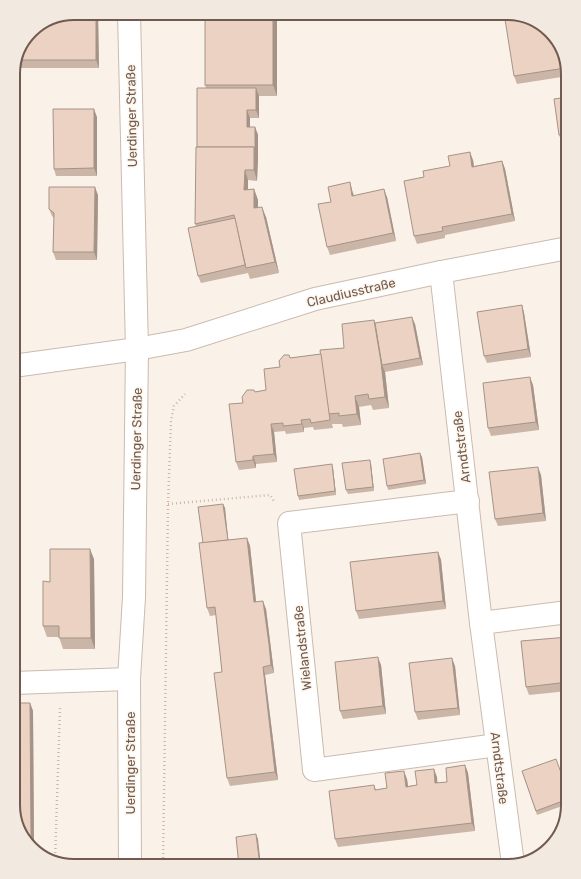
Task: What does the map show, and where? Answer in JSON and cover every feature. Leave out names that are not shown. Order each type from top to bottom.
[{"type":"street","name":"Uerdinger Straße","points":[[129,20],[137,349],[134,596],[129,679],[130,859]]},
{"type":"street","name":"Claudiusstraße","points":[[20,365],[137,349],[186,340],[316,299],[441,272],[561,249]]},
{"type":"street","name":"Arndtstraße","points":[[441,272],[481,623],[512,859]]},
{"type":"street","points":[[289,523],[468,500]]},
{"type":"street","name":"Wielandstraße","points":[[289,523],[314,770],[497,745]]},
{"type":"street","points":[[481,623],[561,613]]},
{"type":"street","points":[[20,683],[129,679]]},
{"type":"path","points":[[163,859],[168,504],[171,421],[174,406],[185,394]]},
{"type":"path","points":[[168,504],[270,494],[289,523]]},
{"type":"path","points":[[55,855],[60,682]]},
{"type":"building","points":[[74,20],[96,20],[96,60],[22,60],[31,41],[38,33],[53,24]]},
{"type":"building","points":[[205,20],[273,20],[273,85],[205,85]]},
{"type":"building","points":[[505,20],[524,23],[543,33],[554,47],[561,67],[561,69],[514,76]]},
{"type":"building","points":[[197,88],[256,88],[256,110],[247,110],[247,127],[255,127],[255,150],[254,147],[197,147]]},
{"type":"building","points":[[561,98],[561,135],[559,135],[554,99]]},
{"type":"building","points":[[53,109],[94,109],[94,168],[54,169]]},
{"type":"building","points":[[196,147],[254,147],[254,170],[245,170],[244,190],[254,189],[254,208],[262,207],[275,262],[246,268],[234,215],[195,224]]},
{"type":"building","points":[[470,152],[472,167],[502,161],[512,214],[442,227],[443,231],[414,236],[404,181],[424,177],[423,171],[450,166],[448,156]]},
{"type":"building","points":[[350,182],[352,196],[384,189],[393,233],[327,247],[318,204],[331,202],[328,187]]},
{"type":"building","points":[[49,187],[95,187],[94,252],[53,252],[54,213],[49,209]]},
{"type":"building","points":[[235,218],[245,265],[198,276],[188,228]]},
{"type":"building","points":[[522,305],[528,349],[484,356],[477,312]]},
{"type":"building","points":[[412,317],[420,358],[382,365],[375,323]]},
{"type":"building","points":[[374,320],[385,397],[369,399],[368,394],[355,396],[357,414],[339,416],[339,413],[328,414],[320,350],[344,348],[342,324]]},
{"type":"building","points":[[321,354],[330,420],[311,423],[310,419],[301,420],[302,424],[283,426],[283,423],[271,424],[274,454],[253,456],[253,460],[236,462],[229,404],[243,403],[242,397],[247,390],[254,390],[255,392],[266,390],[264,369],[280,367],[279,361],[284,355],[289,355],[290,358]]},
{"type":"building","points":[[530,377],[536,422],[488,428],[483,383]]},
{"type":"building","points":[[420,453],[424,480],[387,486],[383,459]]},
{"type":"building","points":[[370,460],[373,487],[346,490],[342,463]]},
{"type":"building","points":[[332,464],[335,491],[298,496],[294,469]]},
{"type":"building","points":[[538,467],[543,513],[495,519],[489,472]]},
{"type":"building","points":[[223,504],[228,540],[203,543],[198,507]]},
{"type":"building","points":[[247,538],[254,602],[263,601],[269,644],[271,665],[263,667],[275,772],[227,778],[214,673],[222,672],[215,607],[207,608],[199,543]]},
{"type":"building","points":[[50,549],[90,549],[91,638],[59,638],[59,626],[43,626],[43,581],[50,582]]},
{"type":"building","points":[[438,552],[443,601],[356,611],[350,562]]},
{"type":"building","points":[[561,638],[561,683],[526,687],[521,641]]},
{"type":"building","points":[[378,657],[383,706],[340,711],[335,662]]},
{"type":"building","points":[[452,658],[458,708],[415,712],[409,663]]},
{"type":"building","points":[[20,703],[30,703],[31,837],[24,826],[20,812]]},
{"type":"building","points":[[556,759],[561,773],[561,802],[536,811],[522,771]]},
{"type":"building","points":[[465,765],[472,823],[335,839],[329,791],[374,785],[375,790],[387,788],[385,773],[404,771],[406,787],[417,785],[415,771],[434,769],[435,783],[447,782],[446,768]]},
{"type":"building","points":[[256,834],[259,859],[238,859],[236,837]]}]
